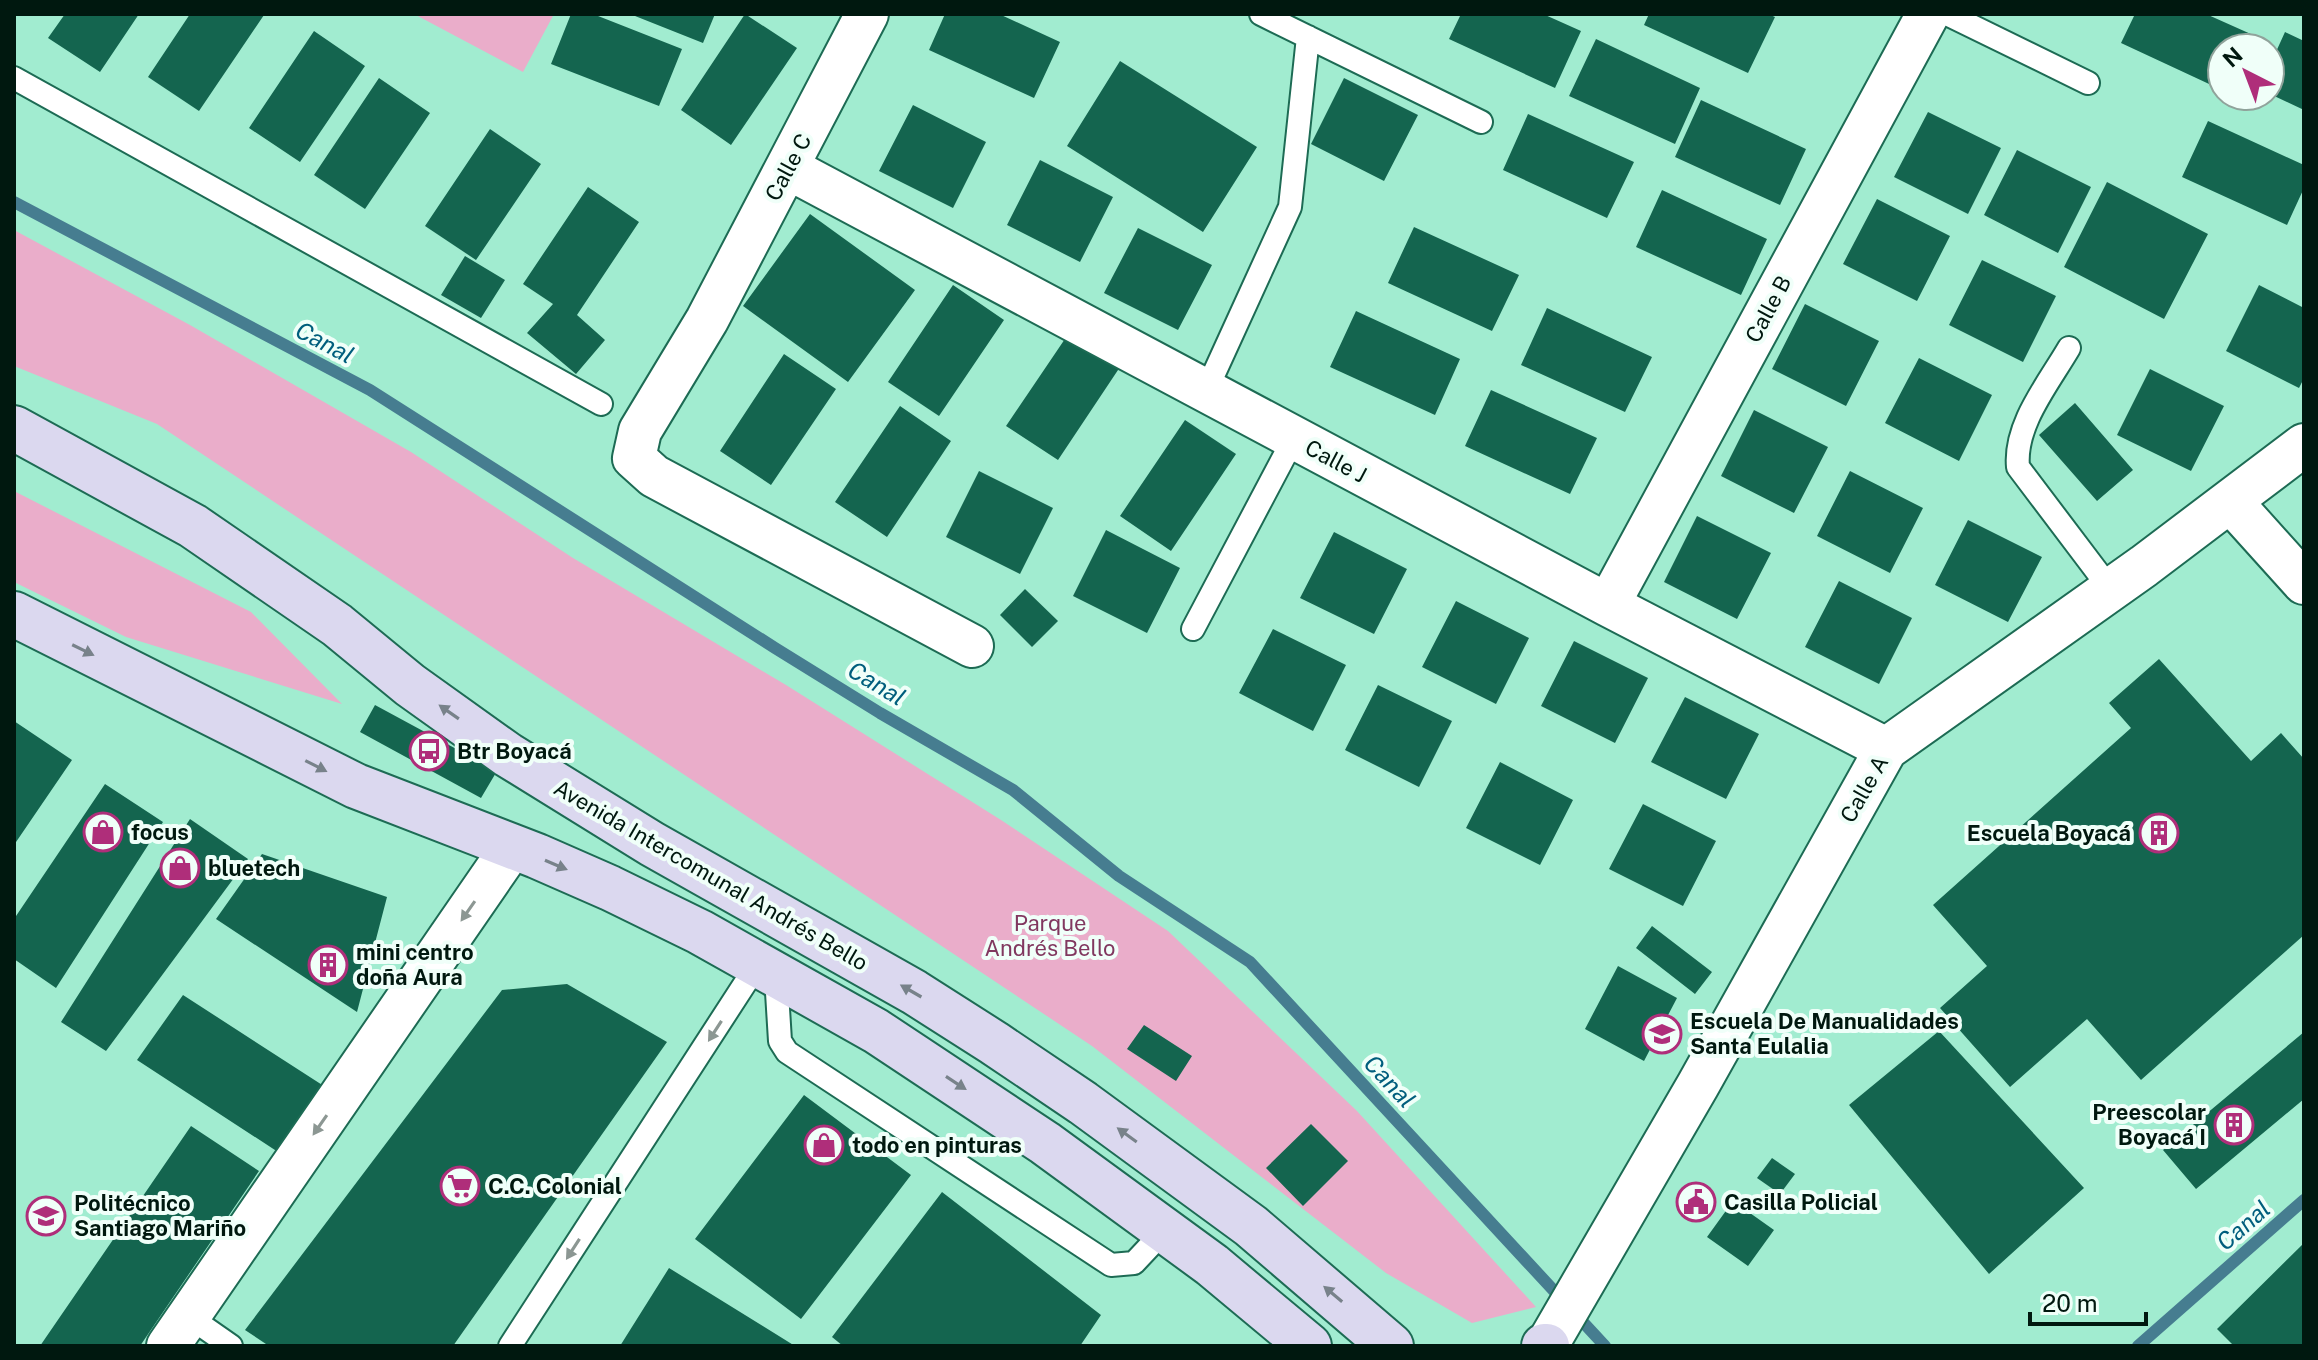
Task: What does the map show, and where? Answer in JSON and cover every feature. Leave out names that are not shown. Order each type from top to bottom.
[{"type":"main road","name":"Avenida Intercomunal Andrés Bello","points":[[14,428],[193,526],[337,625],[410,685],[508,755],[652,844],[914,992],[994,1043],[1083,1103],[1251,1226],[1391,1346]]},
{"type":"main road","points":[[14,614],[356,786],[610,888],[700,932],[876,1031],[1045,1143],[1165,1230],[1309,1346]]},
{"type":"street","name":"Calle C","points":[[867,14],[707,320],[640,431],[634,458],[654,476],[972,646]]},
{"type":"street","name":"Calle B","points":[[1608,605],[1928,14]]},
{"type":"street","name":"Calle J","points":[[788,168],[1608,605],[1886,749]]},
{"type":"street","name":"Calle A","points":[[1546,1345],[1587,1279],[1886,749],[2111,590],[2304,445]]},
{"type":"street","points":[[2231,502],[2304,583]]},
{"type":"street","points":[[178,1331],[512,847]]},
{"type":"lane","points":[[1261,14],[1481,122]]},
{"type":"lane","points":[[1947,14],[2088,83]]},
{"type":"lane","points":[[1206,391],[1290,207],[1308,37]]},
{"type":"lane","points":[[14,78],[601,404]]},
{"type":"lane","points":[[2069,348],[2025,424],[2016,451],[2018,467],[2111,590]]},
{"type":"lane","points":[[1193,629],[1294,438]]},
{"type":"lane","points":[[766,971],[780,1041],[787,1052],[1111,1265],[1134,1263],[1165,1230]]},
{"type":"lane","points":[[510,1346],[766,971]]},
{"type":"lane","points":[[178,1331],[231,1346]]},
{"type":"green space","points":[[414,14],[554,14],[523,72]]},
{"type":"green space","name":"Parque Andrés Bello","points":[[14,230],[190,325],[411,452],[573,558],[786,685],[1001,820],[1168,931],[1357,1111],[1536,1307],[1472,1323],[1386,1273],[1092,1046],[157,424],[14,366]]},
{"type":"green space","points":[[14,491],[251,612],[342,704],[126,637],[14,582]]},
{"type":"building","points":[[65,14],[139,14],[100,72],[48,38]]},
{"type":"building","points":[[190,14],[264,15],[199,111],[148,77]]},
{"type":"building","points":[[571,14],[593,14],[682,49],[659,106],[551,64]]},
{"type":"building","points":[[630,14],[715,14],[703,43]]},
{"type":"building","points":[[745,14],[797,48],[731,145],[681,110]]},
{"type":"building","points":[[945,14],[999,14],[1060,42],[1034,98],[929,50]]},
{"type":"building","points":[[1461,14],[1543,14],[1581,31],[1555,88],[1449,39]]},
{"type":"building","points":[[1649,14],[1768,14],[1775,17],[1748,73],[1644,25]]},
{"type":"building","points":[[2135,14],[2206,14],[2246,32],[2206,32],[2206,83],[2121,43]]},
{"type":"building","points":[[314,31],[365,66],[300,162],[249,128]]},
{"type":"building","points":[[2286,32],[2304,41],[2304,110],[2286,102]]},
{"type":"building","points":[[1596,39],[1700,88],[1675,144],[1569,96]]},
{"type":"building","points":[[1120,61],[1257,147],[1203,232],[1067,146]]},
{"type":"building","points":[[379,78],[430,113],[365,209],[314,175]]},
{"type":"building","points":[[1344,78],[1418,115],[1384,181],[1311,144]]},
{"type":"building","points":[[1701,100],[1806,149],[1780,205],[1675,157]]},
{"type":"building","points":[[913,105],[986,142],[953,208],[879,171]]},
{"type":"building","points":[[1928,112],[2001,148],[1968,214],[1894,177]]},
{"type":"building","points":[[1528,114],[1634,162],[1607,218],[1503,170]]},
{"type":"building","points":[[2208,121],[2304,165],[2304,188],[2287,225],[2182,177]]},
{"type":"building","points":[[490,129],[541,164],[476,260],[425,226]]},
{"type":"building","points":[[2017,150],[2091,187],[2058,253],[1984,215]]},
{"type":"building","points":[[1040,160],[1113,197],[1080,262],[1007,225]]},
{"type":"building","points":[[2107,182],[2208,234],[2164,319],[2064,267]]},
{"type":"building","points":[[588,187],[639,222],[577,315],[605,340],[576,374],[527,333],[553,304],[523,284]]},
{"type":"building","points":[[1662,190],[1767,239],[1741,295],[1636,247]]},
{"type":"building","points":[[1877,199],[1950,236],[1917,301],[1843,264]]},
{"type":"building","points":[[810,214],[915,290],[848,382],[743,306]]},
{"type":"building","points":[[1414,227],[1519,275],[1492,331],[1388,283]]},
{"type":"building","points":[[1138,228],[1212,265],[1178,330],[1104,293]]},
{"type":"building","points":[[465,256],[505,280],[481,318],[441,295]]},
{"type":"building","points":[[1982,260],[2056,296],[2023,362],[1949,325]]},
{"type":"building","points":[[953,285],[1004,320],[939,416],[888,382]]},
{"type":"building","points":[[2259,285],[2304,308],[2304,378],[2299,388],[2226,351]]},
{"type":"building","points":[[1805,304],[1879,341],[1846,406],[1772,369]]},
{"type":"building","points":[[1547,308],[1652,357],[1625,412],[1521,365]]},
{"type":"building","points":[[1356,311],[1460,359],[1435,415],[1330,367]]},
{"type":"building","points":[[1071,330],[1122,364],[1058,460],[1006,426]]},
{"type":"building","points":[[784,354],[836,389],[771,485],[720,451]]},
{"type":"building","points":[[1919,358],[1992,395],[1959,461],[1885,423]]},
{"type":"building","points":[[2150,369],[2224,406],[2191,471],[2117,435]]},
{"type":"building","points":[[1491,390],[1597,438],[1570,494],[1465,446]]},
{"type":"building","points":[[2075,403],[2133,470],[2097,501],[2039,435]]},
{"type":"building","points":[[900,406],[951,441],[887,537],[835,502]]},
{"type":"building","points":[[1754,410],[1828,447],[1794,513],[1721,476]]},
{"type":"building","points":[[1185,420],[1236,454],[1171,551],[1120,516]]},
{"type":"building","points":[[979,471],[1053,508],[1020,574],[946,537]]},
{"type":"building","points":[[1850,471],[1923,508],[1890,573],[1817,536]]},
{"type":"building","points":[[1697,516],[1771,553],[1737,619],[1664,582]]},
{"type":"building","points":[[1968,520],[2042,557],[2008,622],[1935,585]]},
{"type":"building","points":[[1106,530],[1180,568],[1147,633],[1073,596]]},
{"type":"building","points":[[1334,532],[1407,569],[1374,634],[1300,598]]},
{"type":"building","points":[[1839,581],[1912,618],[1879,684],[1805,647]]},
{"type":"building","points":[[1025,589],[1058,621],[1032,647],[1000,615]]},
{"type":"building","points":[[1456,601],[1529,638],[1496,704],[1422,667]]},
{"type":"building","points":[[1273,629],[1346,665],[1313,731],[1239,693]]},
{"type":"building","points":[[1574,641],[1648,678],[1615,743],[1541,706]]},
{"type":"building","name":"Escuela Boyacá","points":[[2159,659],[2251,761],[2281,733],[2304,759],[2304,935],[2141,1080],[2087,1019],[2010,1087],[1940,1008],[1987,966],[1933,905],[2131,728],[2109,703]]},
{"type":"building","points":[[1378,685],[1452,721],[1419,787],[1345,750]]},
{"type":"building","points":[[1685,697],[1759,734],[1726,799],[1651,762]]},
{"type":"building","points":[[375,705],[497,771],[481,798],[360,732]]},
{"type":"building","points":[[14,721],[72,760],[14,845]]},
{"type":"building","points":[[1500,762],[1573,800],[1540,865],[1466,828]]},
{"type":"building","points":[[105,784],[163,822],[56,988],[14,959],[14,919]]},
{"type":"building","points":[[1643,804],[1716,841],[1683,906],[1609,869]]},
{"type":"building","points":[[190,819],[248,859],[106,1051],[61,1022]]},
{"type":"building","name":"mini centro doña Aura","points":[[262,854],[387,897],[357,1012],[216,919]]},
{"type":"building","points":[[1652,926],[1712,972],[1695,994],[1636,948]]},
{"type":"building","points":[[1618,966],[1677,998],[1644,1061],[1585,1029]]},
{"type":"building","name":"C.C. Colonial","points":[[567,984],[667,1042],[453,1346],[269,1346],[245,1330],[502,990]]},
{"type":"building","points":[[183,995],[330,1090],[278,1152],[137,1060]]},
{"type":"building","points":[[1144,1025],[1192,1056],[1176,1081],[1127,1049]]},
{"type":"building","points":[[1939,1031],[2084,1188],[1989,1274],[1849,1105]]},
{"type":"building","name":"Preescolar Boyacá I","points":[[2304,1032],[2304,1099],[2196,1189],[2163,1150]]},
{"type":"building","points":[[804,1095],[911,1175],[801,1319],[695,1239]]},
{"type":"building","points":[[1311,1124],[1348,1161],[1303,1206],[1266,1168]]},
{"type":"building","points":[[191,1126],[259,1171],[140,1346],[40,1346]]},
{"type":"building","points":[[1772,1158],[1795,1174],[1780,1194],[1757,1178]]},
{"type":"building","points":[[942,1192],[1101,1315],[1080,1346],[843,1346],[832,1337]]},
{"type":"building","name":"Casilla Policial","points":[[1733,1201],[1774,1230],[1748,1266],[1707,1237]]},
{"type":"building","points":[[2304,1243],[2304,1346],[2234,1346],[2217,1329]]},
{"type":"building","points":[[669,1268],[795,1346],[620,1346]]},
{"type":"waterway","name":"Canal","points":[[14,202],[370,390],[775,648],[1013,790],[1119,876],[1250,962],[1605,1346]]},
{"type":"waterway","name":"Canal","points":[[2138,1346],[2304,1200]]},
{"type":"place","name":"Btr Boyacá","points":[[429,751]]},
{"type":"place","name":"focus","points":[[103,832]]},
{"type":"place","name":"Escuela Boyacá","points":[[2159,833]]},
{"type":"place","name":"bluetech","points":[[180,868]]},
{"type":"place","name":"mini centro doña Aura","points":[[328,965]]},
{"type":"place","name":"Escuela De Manualidades Santa Eulalia","points":[[1662,1034]]},
{"type":"place","name":"Preescolar Boyacá I","points":[[2234,1125]]},
{"type":"place","name":"todo en pinturas","points":[[824,1145]]},
{"type":"place","name":"C.C. Colonial","points":[[460,1186]]},
{"type":"place","name":"Casilla Policial","points":[[1696,1202]]},
{"type":"place","name":"Politécnico Santiago Mariño","points":[[46,1216]]}]
